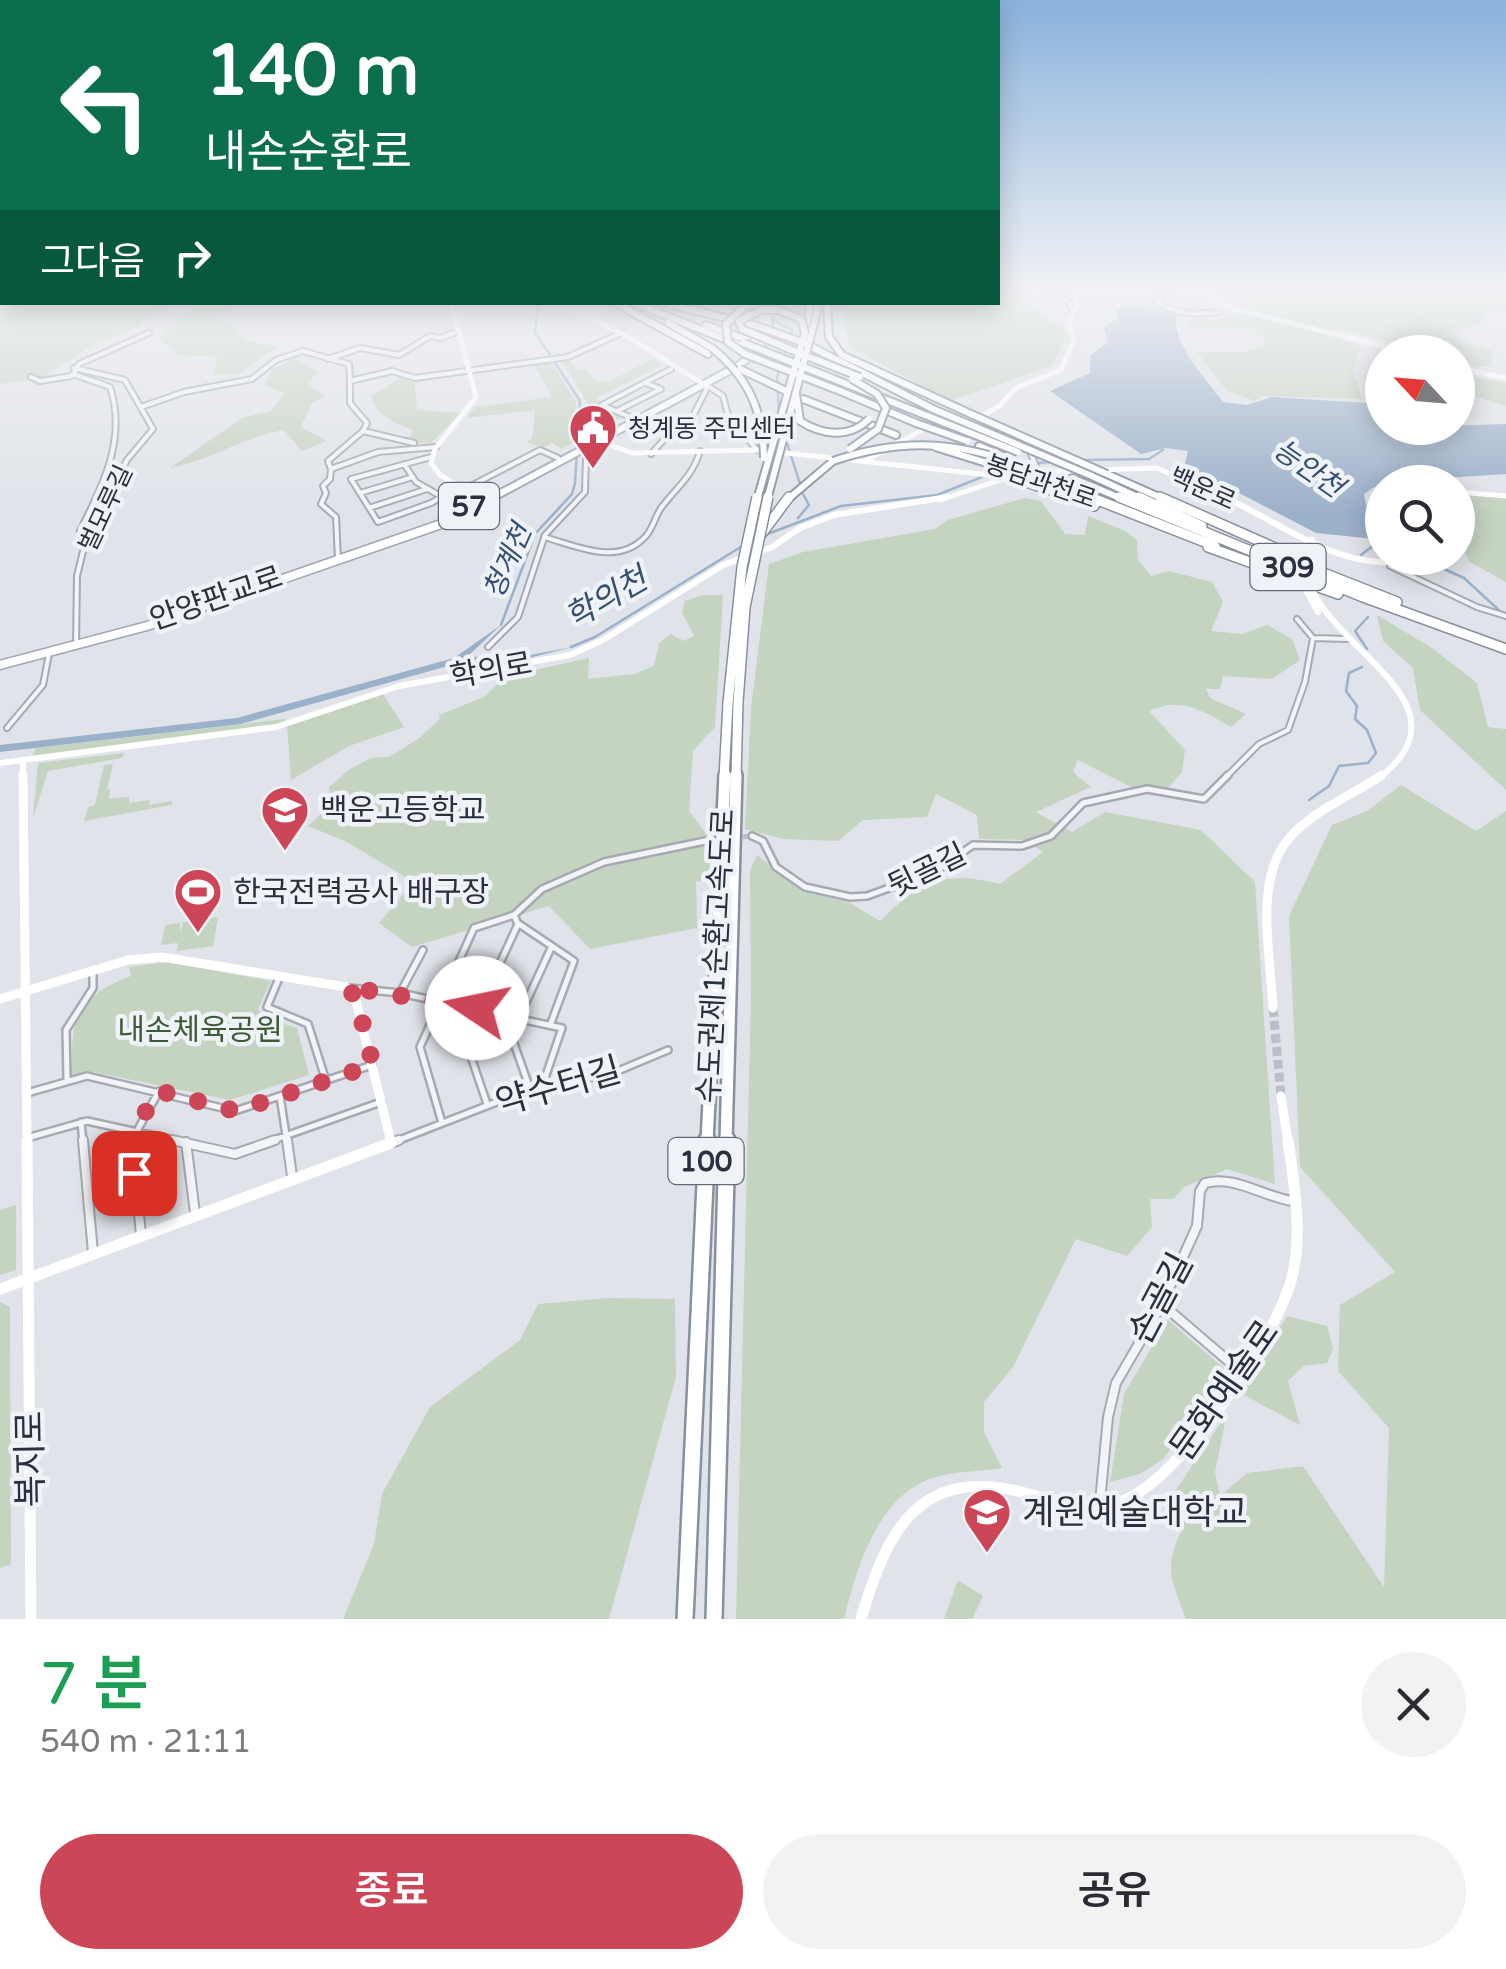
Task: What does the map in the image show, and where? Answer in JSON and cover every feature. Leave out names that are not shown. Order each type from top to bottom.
[{"type":"highway","points":[[727,363],[746,380],[761,407],[764,472]]},
{"type":"highway","name":"봉담과천로","points":[[737,363],[803,399],[896,435],[1069,480],[1208,528],[1506,646]]},
{"type":"highway","points":[[755,363],[964,428],[1055,450]]},
{"type":"highway","points":[[768,363],[842,390],[865,409],[869,419],[865,426],[850,432],[810,428],[800,421],[796,389]]},
{"type":"highway","name":"봉담과천로","points":[[785,363],[842,390],[1092,476],[1208,528]]},
{"type":"highway","name":"수도권제1순환고속도로","points":[[685,1619],[742,567],[764,472],[796,363]]},
{"type":"highway","points":[[755,545],[794,490],[878,428],[885,416],[883,401],[854,380],[802,363]]},
{"type":"highway","name":"수도권제1순환고속도로","points":[[714,1619],[733,702],[755,545],[803,363]]},
{"type":"highway","points":[[823,363],[860,377],[1003,456]]},
{"type":"highway","name":"봉담과천로","points":[[837,363],[926,416],[1069,480],[1370,605],[1506,646]]},
{"type":"highway","points":[[860,363],[972,417],[1404,605]]},
{"type":"highway","points":[[833,461],[864,449],[908,442],[949,443],[1003,456],[1069,480]]},
{"type":"highway","points":[[1009,477],[1370,605]]},
{"type":"highway","name":"봉담과천로","points":[[1069,480],[1478,640]]},
{"type":"main road","name":"안양판교로","points":[[13,663],[117,634],[447,522],[739,363]]},
{"type":"main road","name":"안양판교로","points":[[581,451],[632,418],[704,384]]},
{"type":"main road","points":[[0,664],[13,663]]},
{"type":"street","points":[[32,377],[40,380],[74,371],[88,363]]},
{"type":"street","points":[[74,371],[125,380],[142,407],[184,392],[246,381],[273,363]]},
{"type":"street","points":[[338,559],[334,555],[336,517],[321,504],[326,493],[323,486],[330,479],[328,460],[343,446],[354,443],[367,423],[350,403],[349,364],[341,363]]},
{"type":"street","points":[[467,363],[476,398],[432,456],[436,472],[483,501]]},
{"type":"street","points":[[350,380],[392,372],[415,378],[532,363]]},
{"type":"street","points":[[663,363],[723,396],[728,415],[757,450]]},
{"type":"street","points":[[865,460],[924,428],[972,417],[1005,402],[1016,388],[1061,370],[1065,363]]},
{"type":"street","points":[[632,418],[602,405],[672,369]]},
{"type":"street","points":[[74,371],[110,386],[120,411],[110,465],[80,530],[89,530]]},
{"type":"street","points":[[1475,372],[1506,378]]},
{"type":"street","points":[[617,412],[661,389],[645,383]]},
{"type":"street","points":[[652,454],[670,433],[690,422],[704,384]]},
{"type":"street","name":"벌모루길","points":[[76,646],[78,575],[89,530],[119,482],[126,462],[152,434],[152,424],[142,407]]},
{"type":"street","points":[[972,417],[1024,443],[1036,467]]},
{"type":"street","points":[[362,431],[436,447]]},
{"type":"street","points":[[331,469],[378,452],[422,446]]},
{"type":"street","points":[[886,449],[898,464]]},
{"type":"street","points":[[432,456],[352,480],[378,522],[461,489],[540,450],[652,454],[757,450],[967,471],[990,478]]},
{"type":"street","points":[[544,536],[591,553],[626,552],[647,535],[660,509],[687,483],[700,450]]},
{"type":"street","points":[[488,648],[518,617],[544,536],[585,492],[581,451]]},
{"type":"street","points":[[404,464],[427,490],[442,497]]},
{"type":"street","name":"백운로","points":[[1009,477],[1036,467],[1158,468],[1309,549],[1330,550],[1365,562]]},
{"type":"street","points":[[360,493],[413,477]]},
{"type":"street","name":"학의로","points":[[0,763],[276,727],[399,686],[570,655],[604,640],[723,565],[772,547],[800,528],[834,515],[940,500],[990,478],[1009,477]]},
{"type":"street","points":[[369,508],[427,490]]},
{"type":"street","points":[[1475,493],[1506,496]]},
{"type":"street","points":[[1409,575],[1477,607],[1506,616]]},
{"type":"street","points":[[1273,1008],[1270,888],[1281,845],[1306,822],[1395,766],[1414,738],[1415,721],[1400,698],[1310,592]]},
{"type":"street","points":[[1298,619],[1313,638],[1348,640]]},
{"type":"street","name":"뒷골길","points":[[752,836],[763,840],[776,867],[804,888],[850,897],[867,896],[936,871],[973,845],[1022,846],[1050,836],[1083,803],[1132,789],[1204,798],[1259,744],[1288,730],[1305,682],[1313,638]]},
{"type":"street","points":[[7,728],[43,686],[49,654]]},
{"type":"street","name":"복지로","points":[[23,760],[31,1619]]},
{"type":"street","points":[[442,1123],[420,1047],[474,928],[514,915],[542,889],[604,862],[705,841]]},
{"type":"street","points":[[514,915],[518,924],[574,961],[552,1023]]},
{"type":"street","points":[[488,1104],[465,1039],[518,924]]},
{"type":"street","points":[[530,1089],[510,1035],[552,946]]},
{"type":"street","points":[[400,994],[423,950]]},
{"type":"street","points":[[0,999],[128,960],[162,957],[280,975],[552,1023],[562,1028],[544,1084]]},
{"type":"street","points":[[67,1080],[65,1027],[70,1014],[92,988],[92,972]]},
{"type":"street","points":[[280,975],[267,1007],[308,1024],[326,1081]]},
{"type":"street","points":[[0,1289],[391,1143],[356,997],[346,987]]},
{"type":"street","name":"약수터길","points":[[391,1143],[544,1084],[613,1073],[668,1050]]},
{"type":"street","points":[[24,1094],[88,1076],[236,1111],[373,1065]]},
{"type":"street","points":[[141,1236],[131,1142],[134,1130],[159,1091]]},
{"type":"street","points":[[280,1096],[292,1180]]},
{"type":"street","name":"문화예술로","points":[[1100,1505],[1138,1494],[1186,1453],[1282,1306],[1292,1278],[1295,1245],[1281,1096]]},
{"type":"street","points":[[24,1139],[82,1122],[235,1154],[382,1102]]},
{"type":"street","points":[[82,1122],[92,1254]]},
{"type":"street","points":[[186,1142],[195,1216]]},
{"type":"street","name":"손골길","points":[[1100,1505],[1108,1418],[1116,1383],[1162,1304],[1198,1226],[1200,1191],[1205,1184],[1224,1178],[1267,1197],[1292,1201]]},
{"type":"street","points":[[1162,1304],[1240,1371]]},
{"type":"street","points":[[861,1619],[885,1546],[904,1518],[926,1498],[963,1485],[998,1486],[1100,1505]]},
{"type":"green space","points":[[0,363],[65,363],[43,377],[0,384]]},
{"type":"green space","points":[[217,363],[255,363],[238,375],[214,375]]},
{"type":"green space","points":[[286,363],[302,363],[318,372],[307,384],[326,397],[312,402],[301,427],[327,441],[302,451],[284,430],[170,468],[242,418],[271,411],[285,393],[265,385],[271,370]]},
{"type":"green space","points":[[551,363],[576,402],[573,443],[562,449],[552,443],[542,448],[526,442],[532,439],[535,410],[467,418],[475,407],[552,397],[534,364]]},
{"type":"green space","points":[[563,363],[572,363],[577,370],[586,369],[595,381],[608,382],[645,363],[662,366],[596,398],[603,402],[599,406],[621,418],[585,437],[587,402]]},
{"type":"green space","points":[[879,363],[1054,363],[1052,366],[950,401]]},
{"type":"green space","points":[[1205,363],[1355,363],[1353,370],[1362,399],[1262,396],[1255,401],[1227,391]]},
{"type":"green space","points":[[1475,363],[1491,363],[1491,366],[1477,367]]},
{"type":"green space","points":[[403,374],[414,379],[417,410],[461,413],[430,444],[409,441],[413,430],[387,418],[373,402],[371,394],[384,390]]},
{"type":"green space","points":[[1475,377],[1506,383],[1506,406],[1475,397]]},
{"type":"green space","points":[[1475,495],[1506,498],[1506,582],[1475,565]]},
{"type":"green space","points":[[1025,498],[1041,501],[1065,534],[1085,535],[1088,516],[1125,531],[1137,540],[1138,560],[1151,576],[1169,571],[1212,582],[1223,602],[1211,631],[1242,634],[1267,625],[1292,639],[1300,660],[1272,679],[1223,676],[1220,689],[1206,689],[1210,698],[1246,714],[1231,727],[1182,705],[1149,711],[1185,750],[1182,772],[1168,788],[1131,787],[1078,760],[1073,772],[1091,787],[1036,812],[1072,832],[1105,812],[1201,830],[1255,882],[1275,1184],[1227,1169],[1184,1187],[1174,1199],[1150,1199],[1152,1227],[1127,1256],[1076,1239],[1013,1367],[984,1402],[984,1432],[1002,1468],[933,1478],[908,1491],[893,1505],[870,1540],[844,1619],[736,1619],[751,998],[750,871],[757,855],[803,892],[850,903],[880,921],[908,896],[934,882],[963,878],[1000,884],[1043,852],[1024,840],[979,839],[977,815],[936,794],[927,817],[863,820],[838,841],[783,839],[745,829],[751,708],[769,564],[803,552],[935,529],[948,520]]},
{"type":"green space","points":[[702,595],[723,595],[715,727],[693,751],[689,811],[711,840],[710,879],[696,882],[697,928],[590,949],[549,906],[412,947],[379,923],[414,882],[345,841],[308,826],[330,806],[329,787],[350,769],[371,758],[389,757],[418,739],[440,719],[439,715],[484,697],[504,677],[589,658],[588,679],[634,674],[654,666],[659,643],[671,634],[683,641],[694,636],[682,612],[685,601]]},
{"type":"green space","points":[[1377,615],[1432,648],[1477,683],[1488,727],[1506,729],[1506,790],[1420,710],[1413,668],[1383,641]]},
{"type":"green space","points":[[383,694],[404,727],[349,746],[291,780],[287,726]]},
{"type":"green space","points":[[285,719],[285,723],[32,757],[36,748]]},
{"type":"green space","points":[[124,753],[122,758],[48,771],[33,818],[38,763]]},
{"type":"green space","points":[[113,764],[107,789],[109,799],[129,797],[129,803],[150,800],[149,805],[172,801],[172,805],[84,821],[88,807],[95,805],[104,765]]},
{"type":"green space","points":[[1401,785],[1476,831],[1506,811],[1506,1619],[1186,1619],[1171,1573],[1173,1553],[1183,1527],[1172,1496],[1227,1413],[1215,1472],[1220,1496],[1247,1473],[1303,1466],[1384,1587],[1389,1428],[1338,1371],[1340,1305],[1395,1272],[1300,1167],[1289,916],[1332,825],[1367,811]]},
{"type":"green space","name":"한국전력공사 배구장","points":[[218,917],[213,946],[177,951],[178,943],[161,945],[165,925],[180,923],[180,934],[183,922]]},
{"type":"green space","name":"내손체육공원","points":[[168,962],[271,981],[258,1009],[266,1018],[297,1028],[309,1075],[230,1100],[93,1072],[72,1075],[75,1024],[87,1002],[131,976],[129,967]]},
{"type":"green space","points":[[16,1205],[16,1270],[0,1275],[0,1210]]},
{"type":"green space","points":[[608,1298],[675,1299],[676,1377],[609,1619],[343,1619],[374,1544],[382,1494],[430,1407],[520,1340],[538,1304]]},
{"type":"green space","points":[[0,1302],[10,1307],[11,1564],[0,1568]]},
{"type":"green space","points":[[1287,1316],[1327,1326],[1333,1349],[1327,1363],[1303,1366],[1288,1381],[1300,1425],[1244,1395],[1244,1385]]},
{"type":"green space","points":[[1168,1320],[1228,1372],[1163,1459],[1140,1474],[1110,1482],[1124,1394]]},
{"type":"green space","points":[[958,1580],[983,1596],[972,1619],[944,1619]]},
{"type":"water","points":[[1090,363],[1193,363],[1223,402],[1247,405],[1272,397],[1365,403],[1365,445],[1475,445],[1475,425],[1506,424],[1506,474],[1475,476],[1475,465],[1365,465],[1365,538],[1316,533],[1239,493],[1204,484],[1185,464],[1188,451],[1166,448],[1141,454],[1050,391],[1090,373]]},
{"type":"water","name":"학의천","points":[[501,625],[467,657],[525,656],[572,647],[525,659],[455,664],[241,724],[0,752],[0,745],[237,718],[454,658]]},
{"type":"waterway","name":"청계천","points":[[501,625],[535,534],[572,494],[575,483],[580,401],[555,363]]},
{"type":"waterway","points":[[779,413],[777,377],[782,363]]},
{"type":"waterway","points":[[786,440],[800,484]]},
{"type":"waterway","name":"학의천","points":[[1082,460],[1149,459],[1163,450]]},
{"type":"waterway","name":"학의천","points":[[1027,464],[1049,462]]},
{"type":"waterway","name":"학의천","points":[[765,535],[841,506],[937,495],[982,477]]},
{"type":"waterway","points":[[798,518],[809,505],[802,492]]},
{"type":"waterway","name":"학의천","points":[[571,647],[595,637],[744,545]]},
{"type":"waterway","points":[[1361,555],[1365,552]]},
{"type":"waterway","name":"능안천","points":[[1457,575],[1502,613]]},
{"type":"waterway","points":[[1367,649],[1355,631],[1368,617]]},
{"type":"waterway","points":[[1309,800],[1329,786],[1339,766],[1368,763],[1376,753],[1367,730],[1355,719],[1357,706],[1346,691],[1349,673],[1362,667]]},
{"type":"tunnel","points":[[705,841],[752,836]]},
{"type":"tunnel","points":[[1273,1008],[1281,1096]]},
{"type":"place","name":"청계동 주민센터","points":[[593,470]]},
{"type":"place","name":"백운고등학교","points":[[285,852]]},
{"type":"place","name":"한국전력공사 배구장","points":[[198,934]]},
{"type":"place","name":"계원예술대학교","points":[[987,1554]]},
{"type":"route","points":[[134,1173],[134,1130],[159,1091],[236,1111],[373,1065],[356,997],[346,987],[477,1008]]}]
